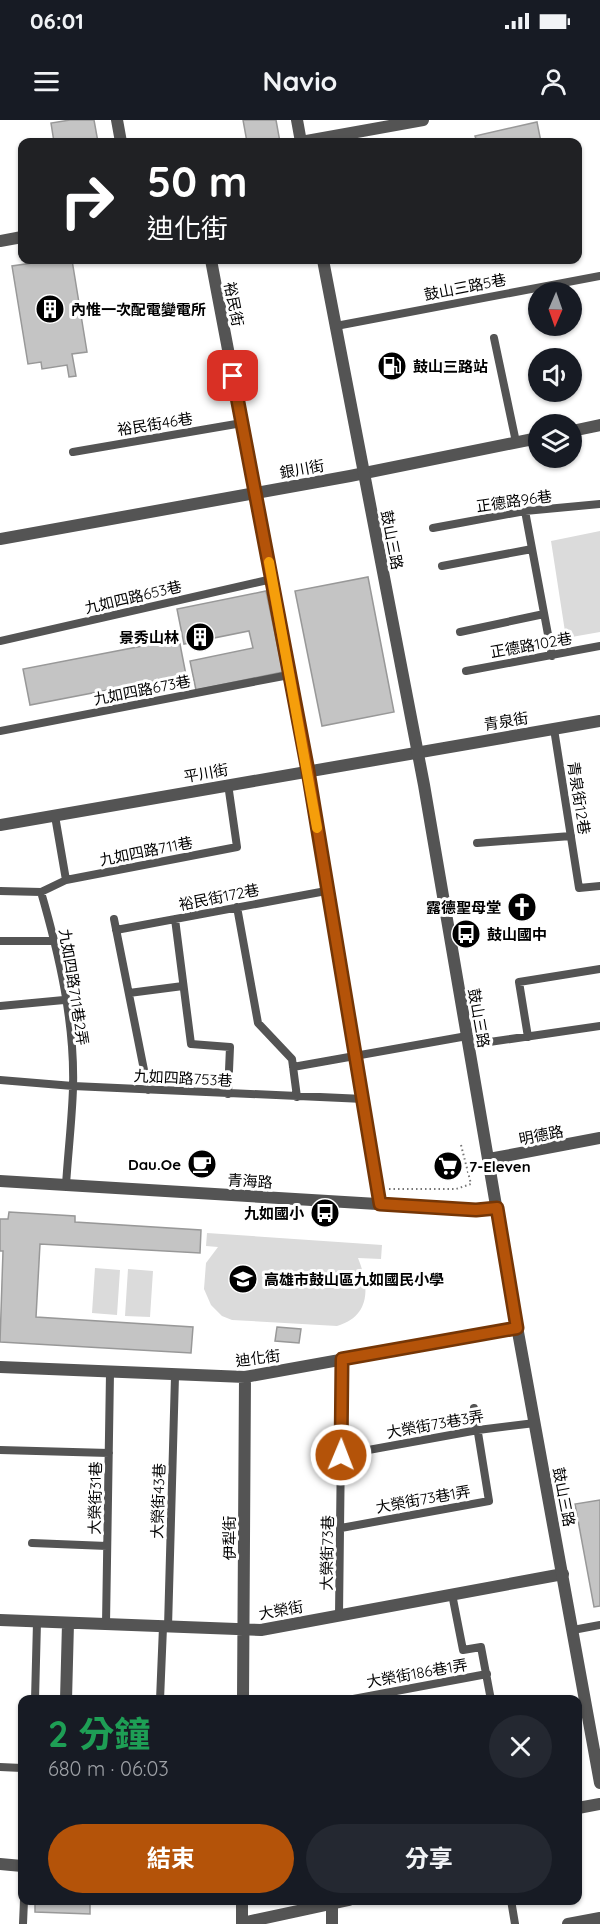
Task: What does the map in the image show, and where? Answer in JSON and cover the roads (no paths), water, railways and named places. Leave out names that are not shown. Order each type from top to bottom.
[{"type":"street","points":[[117,120],[120,138]]},
{"type":"street","points":[[297,120],[300,138]]},
{"type":"street","points":[[323,138],[423,120]]},
{"type":"street","points":[[0,241],[18,238]]},
{"type":"street","name":"裕民街","points":[[212,264],[308,771],[326,891],[357,1057],[380,1204]]},
{"type":"street","name":"鼓山三路","points":[[324,264],[417,751],[517,1328],[600,1783]]},
{"type":"street","points":[[582,429],[600,425]]},
{"type":"street","name":"銀川街","points":[[0,538],[364,473],[528,440]]},
{"type":"street","name":"青泉街","points":[[417,751],[600,722]]},
{"type":"street","name":"平川街","points":[[0,825],[417,751]]},
{"type":"street","name":"明德路","points":[[489,1159],[600,1138]]},
{"type":"street","name":"青海路","points":[[0,1181],[476,1210],[497,1208]]},
{"type":"street","name":"迪化街","points":[[0,1367],[175,1376],[245,1377],[517,1328]]},
{"type":"street","name":"伊犁街","points":[[243,1695],[245,1377]]},
{"type":"street","name":"大榮街","points":[[0,1620],[261,1630],[563,1574]]},
{"type":"street","points":[[66,1695],[68,1623]]},
{"type":"street","points":[[582,1807],[600,1804]]},
{"type":"street","points":[[0,1864],[18,1866]]},
{"type":"street","points":[[242,1905],[242,1923],[319,1905]]},
{"type":"street","points":[[332,1905],[332,1924]]},
{"type":"street","points":[[568,1924],[600,1918]]},
{"type":"lane","name":"鼓山三路5巷","points":[[336,326],[600,276]]},
{"type":"lane","points":[[494,338],[516,442]]},
{"type":"lane","name":"裕民街46巷","points":[[73,452],[242,423]]},
{"type":"lane","name":"正德路96巷","points":[[433,528],[525,511],[600,504]]},
{"type":"lane","points":[[525,511],[552,656]]},
{"type":"lane","points":[[442,566],[532,549]]},
{"type":"lane","name":"九如四路653巷","points":[[0,641],[272,579]]},
{"type":"lane","points":[[460,632],[544,614]]},
{"type":"lane","name":"正德路102巷","points":[[466,671],[600,646]]},
{"type":"lane","name":"九如四路673巷","points":[[0,731],[290,675]]},
{"type":"lane","name":"青泉街12巷","points":[[554,729],[579,888],[600,886]]},
{"type":"lane","name":"九如四路711巷","points":[[0,891],[41,892],[66,880],[237,847],[228,783]]},
{"type":"lane","points":[[55,816],[66,880]]},
{"type":"lane","points":[[477,843],[571,836]]},
{"type":"lane","name":"裕民街172巷","points":[[116,930],[326,891]]},
{"type":"lane","name":"九如四路711巷2弄","points":[[41,892],[55,941],[73,1086],[66,1185]]},
{"type":"lane","points":[[237,907],[258,1023],[292,1059],[297,1097]]},
{"type":"lane","points":[[114,918],[148,1090]]},
{"type":"lane","points":[[175,919],[191,1044],[230,1047],[228,1094]]},
{"type":"lane","points":[[0,941],[55,941]]},
{"type":"lane","points":[[528,1036],[519,982],[600,969]]},
{"type":"lane","points":[[129,993],[183,986]]},
{"type":"lane","points":[[0,1006],[64,1000]]},
{"type":"lane","points":[[293,1067],[468,1041],[528,1036],[600,1026]]},
{"type":"lane","name":"九如四路753巷","points":[[0,1080],[148,1090],[364,1099]]},
{"type":"lane","name":"大榮街73巷","points":[[339,1615],[342,1359]]},
{"type":"lane","name":"大榮街31巷","points":[[106,1624],[110,1373]]},
{"type":"lane","name":"大榮街43巷","points":[[160,1695],[166,1627],[175,1376]]},
{"type":"lane","name":"大榮街73巷1弄","points":[[341,1528],[489,1501],[474,1408]]},
{"type":"lane","name":"大榮街73巷3弄","points":[[341,1455],[478,1430],[535,1423]]},
{"type":"lane","points":[[0,1450],[109,1453]]},
{"type":"lane","points":[[32,1543],[107,1546]]},
{"type":"lane","points":[[453,1594],[463,1650],[481,1647],[490,1695]]},
{"type":"lane","points":[[35,1695],[37,1622]]},
{"type":"lane","points":[[573,1630],[600,1625]]},
{"type":"lane","name":"大榮街186巷1弄","points":[[372,1695],[487,1674]]},
{"type":"lane","points":[[0,1767],[18,1768]]},
{"type":"lane","points":[[23,1924],[24,1905]]},
{"type":"lane","points":[[511,1905],[515,1924]]},
{"type":"place","name":"內惟一次配電變電所","points":[[50,309]]},
{"type":"place","name":"鼓山三路站","points":[[392,366]]},
{"type":"place","name":"景秀山林","points":[[200,637]]},
{"type":"place","name":"露德聖母堂","points":[[522,907]]},
{"type":"place","name":"鼓山國中","points":[[466,934]]},
{"type":"place","name":"Dau.Oe","points":[[202,1164]]},
{"type":"place","name":"7-Eleven","points":[[448,1166]]},
{"type":"place","name":"九如國小","points":[[325,1213]]},
{"type":"place","name":"高雄市鼓山區九如國民小學","points":[[243,1279]]}]
